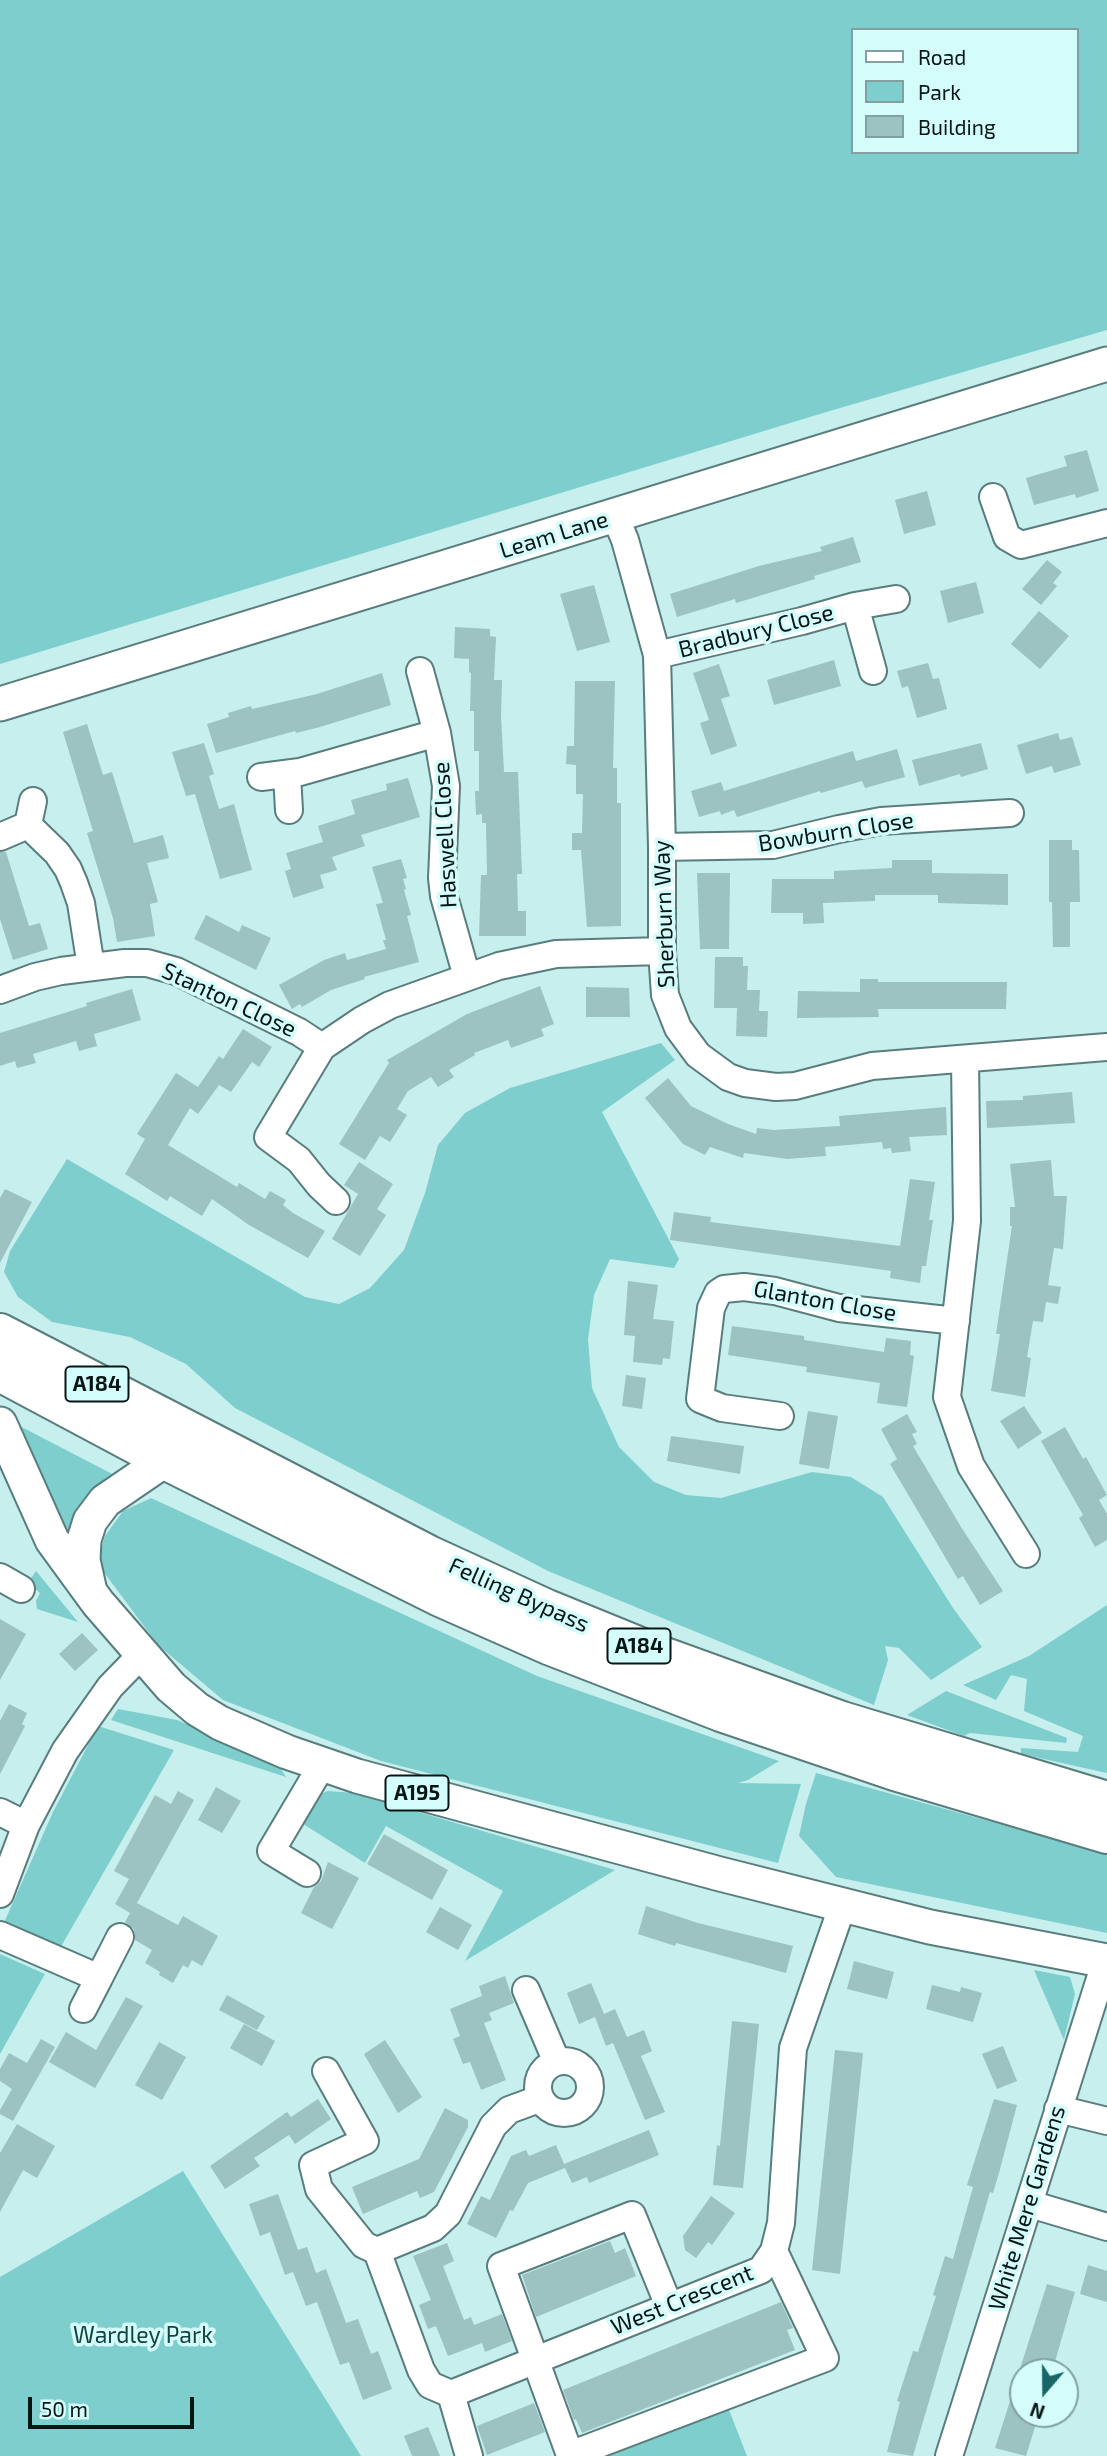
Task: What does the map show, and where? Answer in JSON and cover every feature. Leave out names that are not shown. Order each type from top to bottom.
[{"type":"highway","name":"Felling Bypass","points":[[0,1333],[382,1531],[547,1609],[665,1657],[806,1708],[905,1741],[1107,1801]]},
{"type":"highway","name":"Felling Bypass","points":[[0,1372],[165,1460],[438,1595],[551,1646],[721,1712],[895,1771],[1107,1834]]},
{"type":"main road","name":"Leam Lane","points":[[0,704],[1107,365]]},
{"type":"main road","name":"A195","points":[[0,1424],[52,1540],[141,1656],[180,1695],[220,1723],[322,1765],[842,1907],[1107,1961]]},
{"type":"main road","name":"A195","points":[[89,1590],[83,1560],[84,1540],[90,1521],[105,1501],[165,1460]]},
{"type":"street","points":[[992,497],[1007,537],[1021,545],[1107,523]]},
{"type":"street","name":"Sherburn Way","points":[[615,516],[625,540],[657,655],[665,995],[678,1028],[698,1055],[712,1067],[736,1080],[758,1086],[795,1086],[872,1066],[1107,1047]]},
{"type":"street","name":"Bradbury Close","points":[[657,655],[855,606],[897,599]]},
{"type":"street","name":"Bradbury Close","points":[[855,606],[873,671]]},
{"type":"street","name":"Haswell Close","points":[[419,671],[437,733],[446,796],[442,878],[444,896],[467,977]]},
{"type":"street","name":"Haswell Close","points":[[289,810],[274,776],[437,733]]},
{"type":"street","points":[[0,837],[31,813],[74,883],[86,925],[91,967]]},
{"type":"street","name":"Bowburn Close","points":[[662,847],[773,845],[881,821],[1010,813]]},
{"type":"street","points":[[336,1200],[319,1185],[299,1160],[268,1137],[322,1046],[390,1005],[499,966],[556,954],[662,951]]},
{"type":"street","name":"Stanton Close","points":[[0,990],[34,977],[91,967],[147,963],[162,966],[299,1032],[322,1046]]},
{"type":"street","points":[[965,1059],[967,1222],[947,1396],[971,1466],[1026,1554]]},
{"type":"street","name":"Glanton Close","points":[[780,1416],[722,1408],[700,1399],[711,1308],[718,1293],[724,1289],[733,1287],[775,1291],[839,1308],[956,1321]]},
{"type":"street","points":[[0,1894],[26,1825],[65,1751],[110,1687],[141,1656]]},
{"type":"street","points":[[307,1874],[271,1851],[322,1765]]},
{"type":"street","points":[[0,1812],[26,1825]]},
{"type":"street","name":"West Crescent","points":[[450,2394],[761,2270],[774,2251],[781,2223],[793,2048],[842,1907]]},
{"type":"street","points":[[0,1935],[99,1978]]},
{"type":"street","points":[[83,2009],[120,1937]]},
{"type":"street","name":"White Mere Gardens","points":[[949,2456],[1107,1961]]},
{"type":"street","points":[[526,1990],[556,2060]]},
{"type":"street","points":[[556,2060],[578,2064],[591,2080],[589,2098],[575,2112],[564,2113],[547,2107],[539,2099],[541,2076],[547,2066],[556,2060]]},
{"type":"street","points":[[326,2071],[365,2141],[313,2165],[318,2189],[364,2245],[376,2251],[421,2370],[430,2385],[450,2394],[469,2456]]},
{"type":"street","points":[[376,2251],[433,2228],[448,2214],[493,2126],[509,2110],[539,2099]]},
{"type":"street","points":[[1058,2109],[1107,2121]]},
{"type":"street","points":[[1030,2204],[1107,2227]]},
{"type":"street","points":[[669,2306],[632,2215],[501,2266],[570,2455],[825,2358],[774,2251]]},
{"type":"green space","points":[[0,0],[1107,0],[1107,330],[823,413],[0,664]]},
{"type":"green space","points":[[661,1043],[675,1060],[602,1112],[679,1259],[674,1268],[610,1259],[594,1295],[588,1339],[592,1388],[619,1447],[654,1482],[686,1495],[721,1498],[812,1472],[851,1477],[883,1497],[953,1608],[982,1647],[931,1680],[899,1648],[885,1646],[888,1660],[874,1705],[548,1571],[235,1408],[186,1364],[130,1337],[52,1322],[18,1297],[4,1272],[10,1251],[67,1159],[305,1297],[339,1304],[370,1288],[404,1250],[425,1193],[438,1145],[465,1113],[510,1088]]},
{"type":"green space","points":[[12,1422],[118,1477],[77,1511],[63,1540]]},
{"type":"green space","points":[[151,1498],[537,1676],[779,1761],[738,1783],[801,1784],[778,1863],[381,1761],[223,1700],[158,1645],[97,1563],[105,1536],[123,1511]]},
{"type":"green space","points":[[36,1571],[78,1622],[37,1609],[36,1601],[40,1593],[34,1588],[31,1578]]},
{"type":"green space","points":[[1107,1605],[1107,1773],[1021,1754],[1021,1748],[1078,1752],[1083,1736],[1024,1711],[1027,1679],[1011,1675],[996,1700],[963,1685],[1029,1656]]},
{"type":"green space","points":[[946,1691],[1067,1738],[1066,1743],[970,1733],[964,1736],[907,1715]]},
{"type":"green space","points":[[118,1709],[177,1720],[277,1763],[286,1777],[111,1720]]},
{"type":"green space","points":[[98,1726],[174,1750],[59,1950],[3,1925],[53,1812]]},
{"type":"green space","points":[[816,1773],[1107,1854],[1107,1933],[836,1877],[799,1836]]},
{"type":"green space","points":[[328,1791],[354,1793],[615,1870],[465,1961],[503,1891],[386,1826],[365,1863],[300,1822],[315,1796]]},
{"type":"green space","points":[[0,1954],[45,1974],[0,2054]]},
{"type":"green space","points":[[1034,1970],[1070,1977],[1075,1994],[1064,2040]]},
{"type":"green space","name":"Wardley Park","points":[[183,2171],[361,2456],[0,2456],[0,2277]]},
{"type":"green space","points":[[729,2410],[747,2456],[609,2456]]},
{"type":"building","points":[[1087,450],[1099,491],[1076,498],[1075,494],[1034,505],[1026,478],[1067,466],[1064,456]]},
{"type":"building","points":[[927,491],[936,525],[904,534],[895,500]]},
{"type":"building","points":[[853,537],[861,562],[736,603],[735,599],[677,617],[670,594],[759,566],[822,551],[820,547]]},
{"type":"building","points":[[1047,560],[1062,572],[1053,583],[1057,586],[1041,605],[1022,589]]},
{"type":"building","points":[[976,582],[984,613],[948,623],[940,591]]},
{"type":"building","points":[[594,585],[610,642],[577,651],[560,594]]},
{"type":"building","points":[[1039,611],[1069,636],[1040,669],[1011,644]]},
{"type":"building","points":[[455,627],[490,629],[490,636],[496,637],[494,680],[502,680],[504,772],[518,772],[522,874],[517,874],[518,911],[526,911],[526,936],[479,936],[481,875],[487,875],[486,823],[482,823],[482,814],[476,815],[475,791],[479,791],[479,751],[474,751],[474,711],[470,711],[469,659],[454,658]]},
{"type":"building","points":[[834,660],[841,686],[774,705],[767,680]]},
{"type":"building","points":[[928,663],[933,679],[939,678],[947,709],[917,718],[908,686],[902,688],[897,671]]},
{"type":"building","points":[[719,664],[730,696],[721,699],[737,746],[711,755],[700,723],[709,720],[693,673]]},
{"type":"building","points":[[382,673],[391,705],[320,727],[296,733],[295,731],[216,753],[207,724],[229,717],[228,713],[317,694]]},
{"type":"building","points":[[575,681],[615,681],[613,768],[617,768],[617,803],[621,803],[621,926],[587,927],[581,850],[572,850],[572,833],[582,833],[583,794],[576,794],[576,765],[566,764],[567,746],[574,746]]},
{"type":"building","points":[[87,724],[103,775],[112,772],[134,843],[163,835],[169,858],[147,863],[158,902],[150,904],[155,936],[117,942],[113,918],[87,833],[93,831],[63,732]]},
{"type":"building","points":[[1058,733],[1060,740],[1072,737],[1081,765],[1054,773],[1052,766],[1026,774],[1017,745]]},
{"type":"building","points":[[204,743],[214,774],[209,776],[219,809],[234,804],[252,870],[220,879],[195,794],[186,796],[172,752]]},
{"type":"building","points":[[981,743],[988,769],[919,786],[912,760]]},
{"type":"building","points":[[897,749],[905,777],[865,788],[862,781],[821,793],[820,791],[737,817],[734,810],[721,815],[720,811],[699,817],[691,791],[721,782],[724,791],[853,751],[856,761]]},
{"type":"building","points":[[408,778],[420,817],[361,835],[365,846],[332,857],[337,870],[320,875],[324,888],[293,898],[285,871],[291,869],[286,853],[323,842],[318,826],[355,814],[351,800],[387,790],[386,784]]},
{"type":"building","points":[[1049,840],[1072,840],[1072,850],[1079,850],[1080,902],[1070,902],[1070,947],[1053,947],[1052,902],[1049,902]]},
{"type":"building","points":[[0,852],[6,852],[29,926],[40,923],[48,949],[13,960],[0,919]]},
{"type":"building","points":[[401,859],[407,878],[403,879],[404,890],[411,915],[407,916],[419,962],[364,977],[365,979],[331,990],[302,1007],[300,1004],[292,1009],[279,985],[324,960],[345,953],[347,960],[386,949],[376,904],[383,903],[372,867]]},
{"type":"building","points":[[892,860],[932,860],[932,873],[1008,874],[1008,905],[938,903],[938,895],[875,895],[875,901],[823,903],[824,923],[803,924],[803,913],[771,913],[772,879],[834,879],[834,871],[892,868]]},
{"type":"building","points":[[697,873],[730,873],[729,949],[700,949]]},
{"type":"building","points":[[206,915],[239,932],[242,925],[271,938],[256,970],[194,939]]},
{"type":"building","points":[[715,957],[743,957],[743,966],[748,966],[747,990],[760,990],[759,1011],[768,1011],[767,1037],[736,1036],[737,1008],[714,1008]]},
{"type":"building","points":[[860,979],[878,979],[878,982],[1007,982],[1006,1009],[878,1009],[879,1017],[797,1018],[798,991],[860,992]]},
{"type":"building","points":[[540,986],[554,1024],[541,1029],[544,1036],[511,1048],[508,1040],[474,1053],[475,1055],[449,1070],[454,1077],[438,1087],[431,1077],[408,1091],[397,1109],[407,1115],[390,1142],[380,1136],[365,1160],[339,1144],[389,1063],[387,1060],[467,1014]]},
{"type":"building","points":[[586,987],[629,988],[630,1017],[586,1017]]},
{"type":"building","points":[[132,989],[141,1020],[94,1034],[97,1046],[79,1051],[76,1041],[33,1054],[36,1063],[17,1068],[15,1061],[0,1066],[0,1033]]},
{"type":"building","points":[[243,1029],[272,1047],[259,1067],[252,1062],[231,1092],[219,1085],[198,1114],[190,1108],[168,1145],[237,1187],[239,1183],[265,1199],[270,1191],[286,1200],[283,1205],[293,1213],[325,1231],[308,1258],[249,1225],[212,1199],[202,1216],[170,1196],[167,1201],[125,1174],[145,1139],[137,1134],[176,1073],[198,1087],[219,1056],[223,1059]]},
{"type":"building","points":[[668,1078],[691,1106],[756,1134],[757,1128],[774,1130],[840,1126],[839,1116],[946,1107],[947,1135],[909,1137],[911,1151],[892,1153],[891,1148],[883,1149],[882,1142],[825,1147],[826,1156],[787,1159],[744,1153],[743,1158],[710,1147],[705,1155],[683,1144],[645,1098]]},
{"type":"building","points":[[1072,1092],[1075,1123],[987,1128],[986,1101],[1023,1100],[1023,1096]]},
{"type":"building","points":[[1051,1160],[1054,1196],[1067,1196],[1063,1249],[1054,1248],[1048,1285],[1061,1287],[1058,1304],[1046,1302],[1043,1322],[1033,1321],[1027,1357],[1031,1358],[1025,1397],[991,1391],[1000,1334],[996,1334],[1012,1226],[1010,1207],[1015,1207],[1010,1164]]},
{"type":"building","points":[[359,1162],[393,1184],[377,1209],[386,1215],[360,1256],[332,1239],[358,1194],[344,1185]]},
{"type":"building","points":[[910,1179],[935,1182],[929,1220],[933,1220],[926,1266],[922,1266],[920,1283],[890,1278],[891,1271],[670,1240],[674,1212],[711,1217],[710,1222],[900,1246]]},
{"type":"building","points":[[5,1189],[32,1202],[0,1263],[0,1198]]},
{"type":"building","points":[[628,1281],[658,1285],[653,1319],[674,1321],[670,1359],[663,1358],[662,1365],[633,1362],[635,1336],[624,1335]]},
{"type":"building","points":[[732,1326],[804,1336],[804,1340],[884,1352],[886,1338],[911,1341],[910,1355],[914,1356],[907,1407],[877,1403],[880,1383],[806,1372],[807,1367],[728,1355]]},
{"type":"building","points":[[626,1375],[646,1378],[642,1409],[622,1406]]},
{"type":"building","points":[[1024,1406],[1042,1433],[1018,1449],[1000,1421]]},
{"type":"building","points":[[808,1411],[838,1416],[829,1469],[799,1464]]},
{"type":"building","points":[[907,1414],[917,1432],[912,1434],[917,1444],[913,1446],[1003,1591],[980,1605],[963,1576],[958,1579],[890,1464],[897,1459],[881,1429]]},
{"type":"building","points":[[1065,1427],[1083,1459],[1086,1457],[1107,1495],[1099,1500],[1107,1514],[1107,1540],[1095,1547],[1079,1518],[1083,1515],[1041,1441]]},
{"type":"building","points":[[671,1436],[744,1446],[740,1474],[667,1461]]},
{"type":"building","points":[[0,1619],[26,1634],[0,1680]]},
{"type":"building","points":[[82,1633],[98,1650],[75,1671],[59,1654]]},
{"type":"building","points":[[9,1704],[27,1713],[22,1724],[25,1726],[0,1774],[0,1721]]},
{"type":"building","points":[[216,1787],[241,1801],[222,1833],[198,1820]]},
{"type":"building","points":[[178,1791],[194,1800],[137,1903],[178,1925],[183,1916],[218,1936],[202,1966],[192,1960],[188,1968],[183,1965],[173,1983],[145,1963],[152,1950],[135,1940],[134,1929],[125,1922],[130,1913],[115,1904],[129,1879],[114,1871],[155,1795],[171,1804]]},
{"type":"building","points":[[384,1834],[448,1870],[432,1900],[367,1864]]},
{"type":"building","points":[[328,1862],[359,1878],[332,1929],[301,1913],[314,1887],[321,1881]]},
{"type":"building","points":[[646,1906],[698,1923],[793,1946],[786,1973],[676,1943],[675,1946],[638,1934]]},
{"type":"building","points":[[440,1907],[472,1925],[458,1950],[426,1932]]},
{"type":"building","points":[[854,1961],[894,1972],[887,1999],[847,1989]]},
{"type":"building","points":[[505,1976],[514,2003],[489,2013],[492,2020],[484,2023],[506,2080],[481,2090],[470,2062],[463,2064],[453,2039],[460,2036],[450,2009],[482,1996],[479,1986]]},
{"type":"building","points":[[591,1983],[604,2014],[615,2009],[627,2037],[644,2030],[652,2051],[641,2056],[665,2112],[645,2120],[613,2043],[606,2046],[595,2017],[579,2024],[567,1993]]},
{"type":"building","points":[[932,1985],[960,1992],[961,1987],[982,1993],[973,2022],[926,2009]]},
{"type":"building","points":[[227,1995],[265,2016],[257,2030],[219,2010]]},
{"type":"building","points":[[126,1997],[143,2006],[95,2088],[49,2062],[66,2032],[96,2050]]},
{"type":"building","points":[[732,2021],[759,2024],[743,2188],[713,2185],[717,2145],[720,2146]]},
{"type":"building","points":[[244,2024],[275,2041],[262,2066],[230,2048]]},
{"type":"building","points":[[41,2039],[55,2047],[13,2121],[0,2114],[12,2089],[0,2081],[0,2069],[9,2053],[27,2063]]},
{"type":"building","points":[[385,2040],[422,2097],[398,2113],[364,2054]]},
{"type":"building","points":[[159,2042],[186,2057],[162,2100],[135,2085]]},
{"type":"building","points":[[1003,2046],[1017,2081],[997,2089],[982,2054]]},
{"type":"building","points":[[835,2050],[863,2053],[840,2274],[812,2270]]},
{"type":"building","points":[[318,2099],[331,2119],[295,2144],[289,2135],[254,2158],[260,2166],[225,2189],[210,2166],[287,2112],[291,2117]]},
{"type":"building","points":[[994,2099],[1017,2105],[993,2193],[990,2192],[913,2456],[887,2452],[900,2402],[897,2401],[913,2351],[918,2352],[936,2296],[933,2295],[945,2256],[953,2259],[973,2187],[967,2185]]},
{"type":"building","points":[[445,2108],[468,2120],[468,2127],[434,2192],[420,2198],[417,2191],[363,2214],[352,2187],[419,2159]]},
{"type":"building","points":[[17,2124],[55,2146],[37,2178],[23,2170],[0,2212],[0,2153]]},
{"type":"building","points":[[649,2130],[659,2155],[589,2183],[587,2177],[572,2183],[565,2168],[528,2183],[496,2238],[467,2224],[481,2196],[490,2200],[511,2156],[526,2150],[529,2156],[556,2145],[564,2164]]},
{"type":"building","points":[[278,2194],[298,2250],[307,2247],[316,2273],[326,2269],[346,2323],[358,2319],[371,2354],[378,2351],[392,2389],[363,2400],[349,2362],[340,2365],[317,2302],[306,2306],[293,2272],[285,2275],[270,2232],[260,2236],[249,2204]]},
{"type":"building","points":[[711,2196],[735,2213],[712,2245],[708,2242],[696,2258],[685,2250],[683,2236]]},
{"type":"building","points":[[610,2241],[615,2253],[625,2248],[636,2276],[536,2317],[522,2275]]},
{"type":"building","points":[[447,2243],[454,2261],[443,2266],[464,2320],[471,2317],[474,2325],[502,2314],[512,2341],[485,2352],[482,2343],[448,2356],[436,2326],[428,2329],[419,2305],[431,2300],[413,2256]]},
{"type":"building","points":[[1088,2265],[1107,2271],[1107,2302],[1080,2294]]},
{"type":"building","points":[[1047,2284],[1075,2292],[1056,2358],[1023,2358]]},
{"type":"building","points":[[781,2302],[793,2328],[787,2330],[795,2350],[582,2433],[576,2419],[574,2420],[563,2390]]},
{"type":"building","points":[[534,2403],[545,2432],[487,2455],[477,2426]]},
{"type":"building","points":[[1009,2404],[1009,2428],[1035,2428],[1026,2456],[995,2448]]},
{"type":"building","points":[[428,2427],[440,2456],[412,2456],[404,2436]]}]
